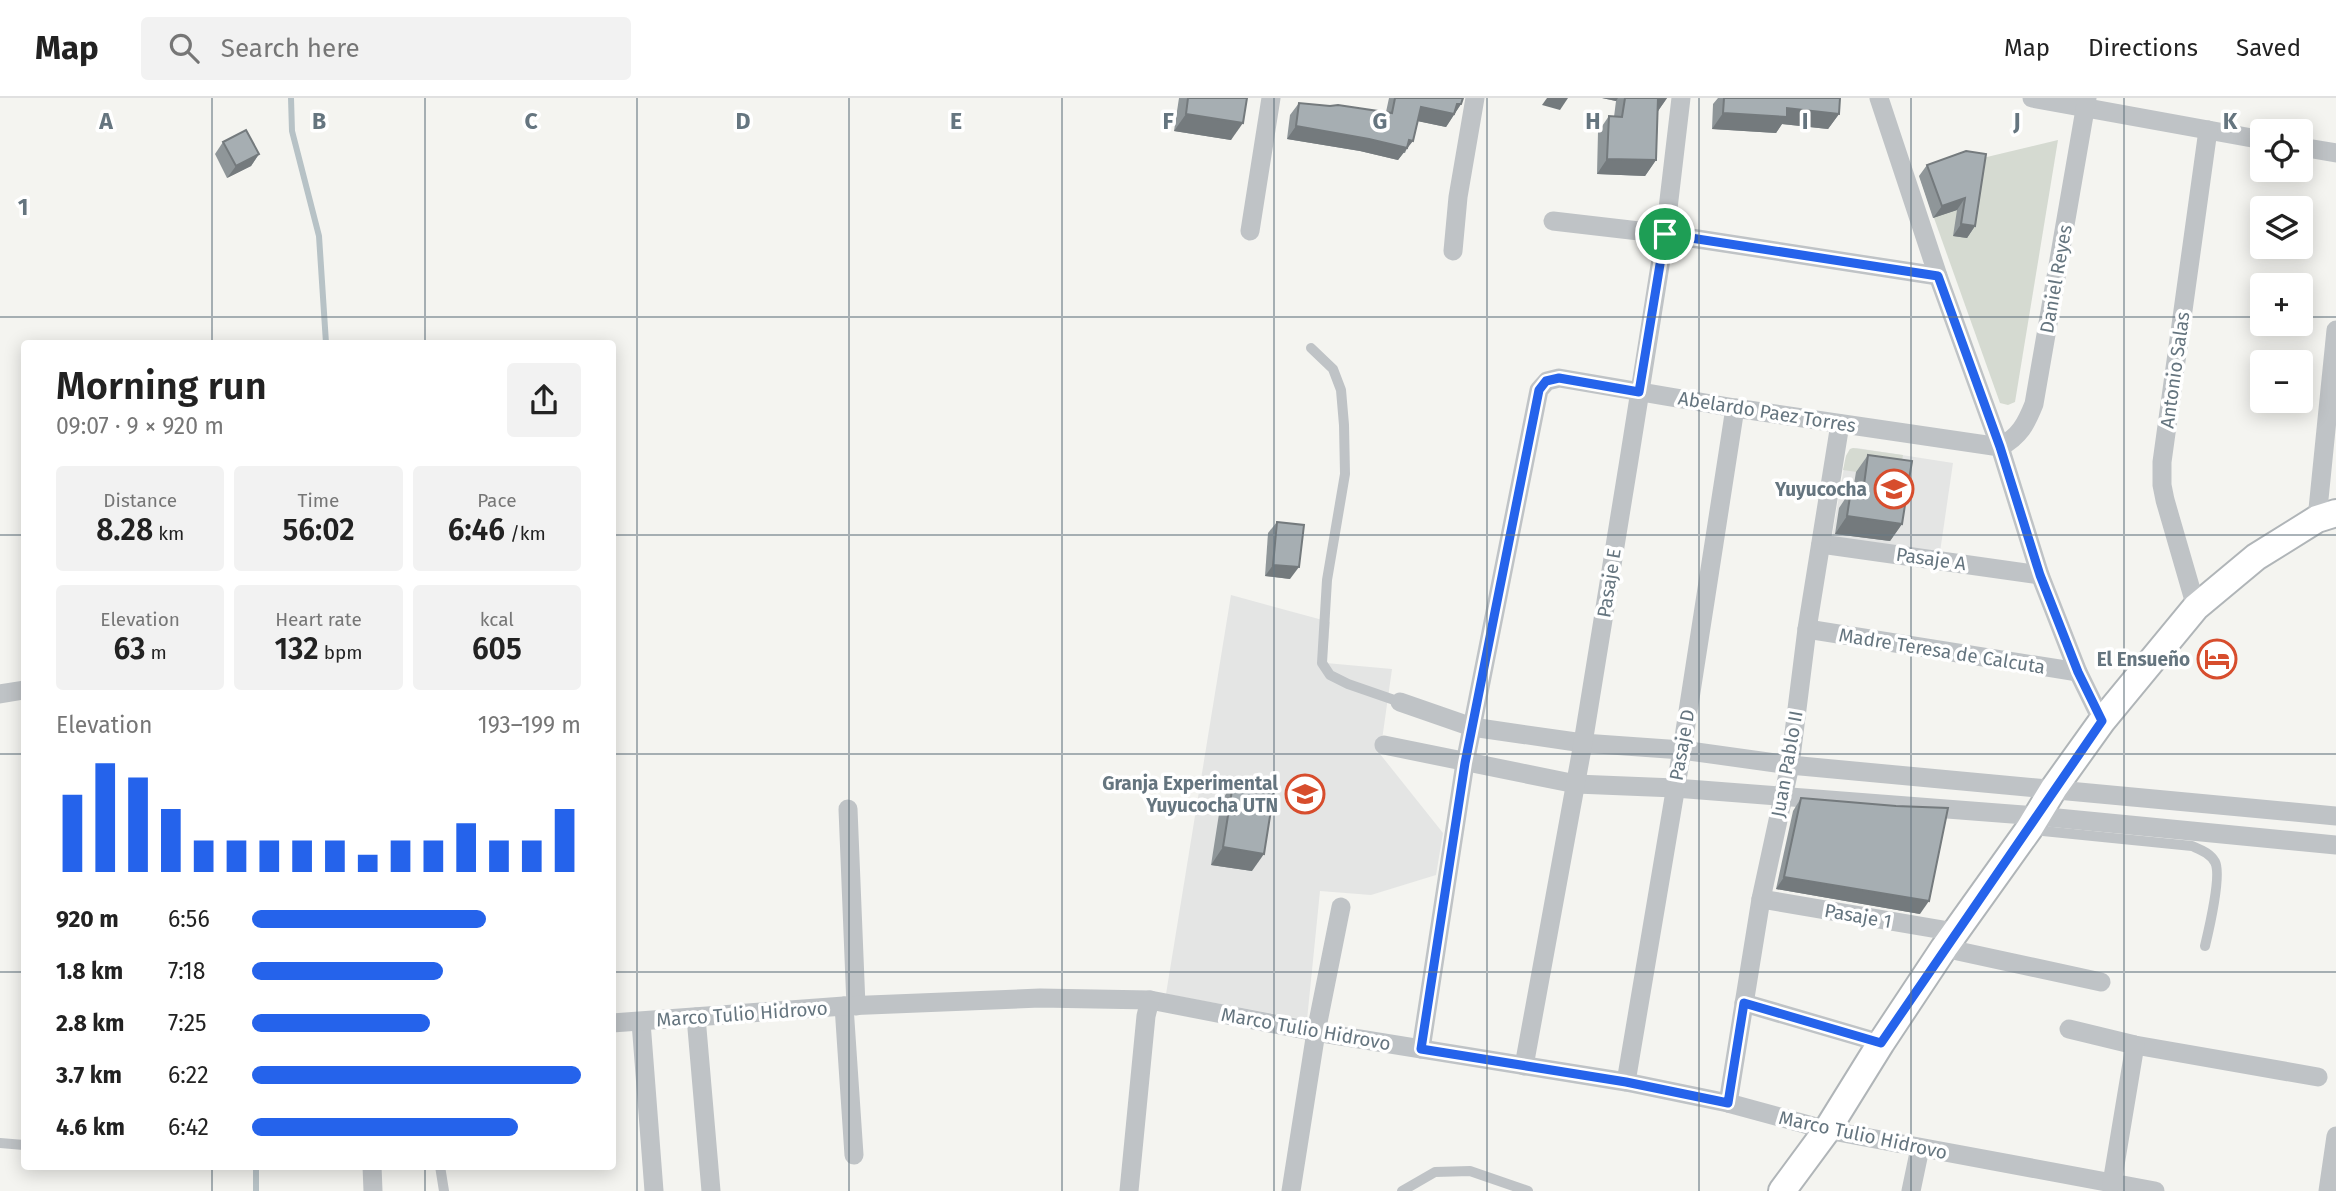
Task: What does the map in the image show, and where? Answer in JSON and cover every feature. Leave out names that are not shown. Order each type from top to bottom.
[{"type":"street","points":[[1250,231],[1271,98]]},
{"type":"street","points":[[1453,251],[1458,197],[1475,98]]},
{"type":"street","name":"Pasaje E","points":[[1524,1066],[1583,743],[1665,234],[1681,98]]},
{"type":"street","points":[[1879,98],[1938,276],[2000,447],[2040,575],[2078,672],[2102,721]]},
{"type":"street","points":[[2032,98],[2087,103],[2250,138]]},
{"type":"street","name":"Daniel Reyes","points":[[2000,447],[2023,430],[2034,404],[2087,103]]},
{"type":"street","name":"Antonio Salas","points":[[2196,607],[2165,500],[2162,463],[2208,130]]},
{"type":"street","points":[[2313,149],[2336,153]]},
{"type":"street","points":[[1553,221],[1665,234],[1938,276]]},
{"type":"street","points":[[1782,1191],[1827,1130],[1950,940],[2102,721],[2196,607],[2256,556],[2326,516],[2336,330]]},
{"type":"street","name":"Abelardo Paez Torres","points":[[1472,727],[1539,390],[1546,381],[1559,378],[1735,408],[2000,447]]},
{"type":"street","name":"Pasaje D","points":[[1626,1082],[1682,750],[1735,408]]},
{"type":"street","name":"Juan Pablo II","points":[[1728,1103],[1761,899],[1790,765],[1807,629],[1840,424]]},
{"type":"street","name":"Pasaje A","points":[[1821,544],[2040,575]]},
{"type":"street","name":"Madre Teresa de Calcuta","points":[[1807,629],[2078,672]]},
{"type":"street","points":[[0,694],[21,690]]},
{"type":"street","points":[[1400,702],[1472,727],[1583,743],[1682,750],[1790,765],[2336,816]]},
{"type":"street","points":[[1421,1049],[1472,727]]},
{"type":"street","points":[[1384,745],[1576,785],[1675,788],[2033,823],[2336,845]]},
{"type":"street","points":[[848,809],[854,1155]]},
{"type":"street","name":"Pasaje 1","points":[[1761,899],[1950,940],[2101,982]]},
{"type":"street","points":[[1291,1191],[1341,907]]},
{"type":"street","name":"Marco Tulio Hidrovo","points":[[616,1023],[850,1006],[1040,998],[1150,1000],[1317,1032],[1626,1082],[1728,1103],[1827,1130],[2147,1190]]},
{"type":"street","points":[[1129,1191],[1146,1017],[1150,1000]]},
{"type":"street","points":[[1744,1003],[1881,1043]]},
{"type":"street","points":[[696,1017],[710,1191]]},
{"type":"street","points":[[641,1022],[654,1191]]},
{"type":"street","points":[[2069,1030],[2135,1045],[2318,1077]]},
{"type":"street","points":[[2112,1183],[2135,1045]]},
{"type":"street","points":[[2328,1191],[2336,1136]]},
{"type":"street","points":[[1911,1191],[1920,1148]]},
{"type":"street","points":[[372,1170],[373,1191]]},
{"type":"lane","points":[[1311,348],[1333,369],[1341,390],[1344,425],[1345,474],[1327,580],[1322,663],[1330,676],[1400,702]]},
{"type":"lane","points":[[2033,823],[2192,846],[2210,855],[2217,865],[2215,896],[2206,946]]},
{"type":"lane","points":[[0,1143],[21,1145]]},
{"type":"lane","points":[[441,1170],[444,1191]]},
{"type":"lane","points":[[1402,1191],[1435,1172],[1470,1171],[1528,1191]]},
{"type":"shaded area","points":[[2058,140],[2015,402],[2008,405],[2000,403],[1919,176],[1945,167]]},
{"type":"shaded area","points":[[1853,448],[1903,455],[1899,478],[1843,470],[1846,456]]},
{"type":"shaded area","name":"Yuyucocha","points":[[1850,449],[1953,463],[1940,552],[1832,537],[1846,456]]},
{"type":"shaded area","name":"Granja Experimental Yuyucocha UTN","points":[[1231,595],[1330,622],[1326,663],[1392,669],[1380,754],[1443,833],[1436,875],[1371,895],[1320,891],[1307,1020],[1166,994]]},
{"type":"building","points":[[1188,98],[1247,98],[1243,123],[1186,114]]},
{"type":"building","points":[[1395,98],[1463,98],[1461,104],[1457,104],[1454,114],[1421,107],[1413,141],[1409,140],[1407,148],[1296,126],[1299,103],[1338,105],[1392,113]]},
{"type":"building","points":[[1625,98],[1658,98],[1656,160],[1607,159],[1609,116],[1622,117]]},
{"type":"building","points":[[1724,98],[1840,98],[1839,114],[1787,108],[1787,117],[1723,113]]},
{"type":"building","points":[[246,130],[259,154],[236,166],[223,142]]},
{"type":"building","points":[[1966,151],[1986,154],[1975,226],[1961,224],[1965,198],[1942,206],[1927,165]]},
{"type":"building","points":[[1868,455],[1912,461],[1902,524],[1847,516],[1851,490],[1863,492]]},
{"type":"building","points":[[1277,522],[1304,525],[1299,567],[1273,565]]},
{"type":"building","points":[[1233,784],[1274,791],[1264,854],[1223,847]]},
{"type":"building","points":[[1801,798],[1948,808],[1929,901],[1784,877]]},
{"type":"waterway","points":[[291,98],[292,131],[319,236],[326,340]]},
{"type":"waterway","points":[[256,1170],[256,1191]]},
{"type":"place","name":"Yuyucocha","points":[[1894,489]]},
{"type":"place","name":"El Ensueño","points":[[2217,659]]},
{"type":"place","name":"Granja Experimental Yuyucocha UTN","points":[[1305,794]]},
{"type":"route","points":[[1665,234],[1938,276],[2000,447],[2040,575],[2078,672],[2102,721],[1881,1043],[1744,1003],[1728,1103],[1626,1082],[1421,1049],[1465,763],[1539,390],[1546,381],[1559,378],[1639,392],[1665,234]]}]
